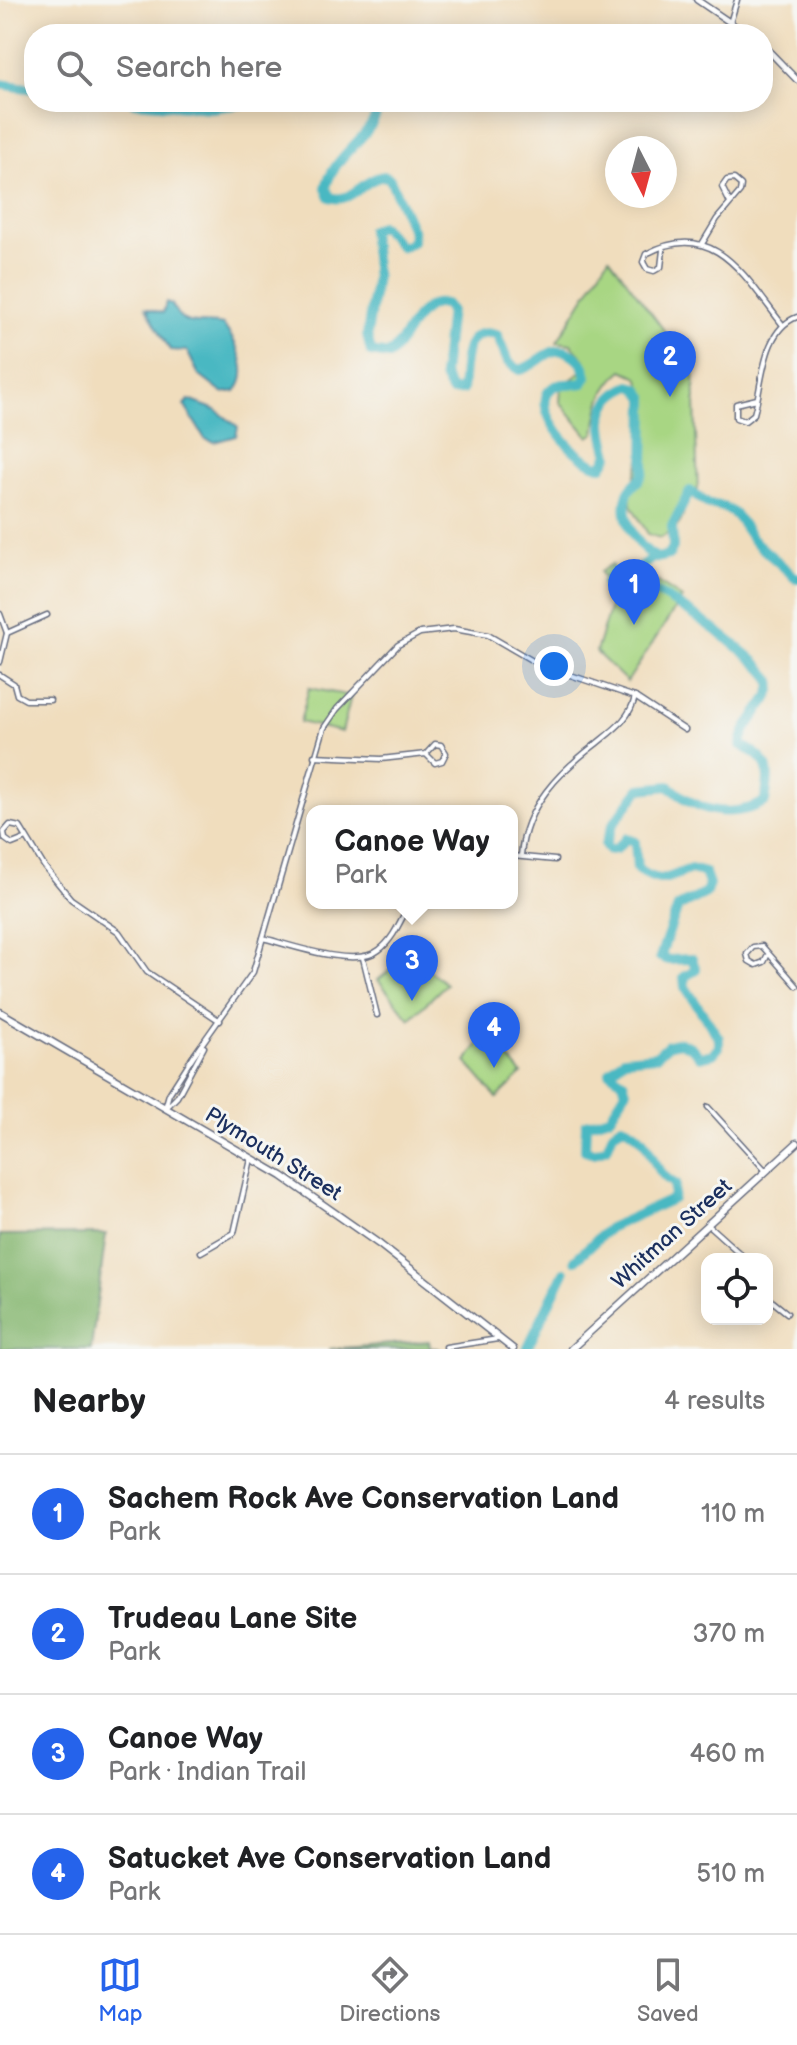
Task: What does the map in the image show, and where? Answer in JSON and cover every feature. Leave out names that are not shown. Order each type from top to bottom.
[{"type":"main road","name":"Plymouth Street","points":[[0,1012],[251,1157],[359,1229],[513,1348]]},
{"type":"main road","name":"Whitman Street","points":[[571,1349],[797,1143]]},
{"type":"street","points":[[697,0],[730,23],[737,0]]},
{"type":"street","points":[[773,55],[797,80]]},
{"type":"street","points":[[702,244],[741,190],[734,179],[727,180],[722,187],[730,203]]},
{"type":"street","points":[[663,250],[661,267],[654,271],[647,269],[643,262],[646,254],[677,244],[702,244],[732,261],[782,324]]},
{"type":"street","points":[[757,399],[736,404],[736,418],[750,419],[757,399],[770,348],[782,324],[797,317]]},
{"type":"street","points":[[0,614],[7,633],[0,662]]},
{"type":"street","points":[[7,633],[47,615]]},
{"type":"street","points":[[165,1108],[169,1094],[250,978],[314,756],[332,714],[405,640],[437,629],[462,629],[488,635],[538,664],[635,697],[685,730]]},
{"type":"street","points":[[0,675],[14,684],[21,698],[50,700]]},
{"type":"street","points":[[521,855],[526,829],[543,795],[560,775],[627,717],[635,697]]},
{"type":"street","points":[[314,756],[381,759],[426,754],[435,744],[441,745],[446,753],[442,761],[435,763],[426,754]]},
{"type":"street","points":[[27,838],[10,843],[5,839],[4,831],[15,824],[27,838],[71,899],[115,929],[147,972],[221,1021]]},
{"type":"street","points":[[518,855],[555,860]]},
{"type":"street","points":[[263,938],[363,958],[384,946],[406,909]]},
{"type":"street","points":[[767,956],[764,962],[756,965],[749,961],[747,954],[759,945],[797,986]]},
{"type":"street","points":[[363,958],[377,1015]]},
{"type":"street","points":[[708,1107],[766,1171]]},
{"type":"street","points":[[201,1252],[234,1233],[251,1157]]},
{"type":"street","points":[[707,1224],[739,1253]]},
{"type":"street","points":[[773,1302],[787,1313]]},
{"type":"street","points":[[446,1347],[500,1338]]},
{"type":"green space","points":[[609,257],[694,370],[698,496],[686,498],[680,522],[673,531],[660,538],[648,534],[631,505],[630,495],[647,434],[644,393],[638,377],[623,370],[610,384],[599,407],[595,433],[589,437],[560,402],[561,387],[584,370],[585,360],[571,344],[557,342]]},
{"type":"green space","points":[[612,564],[614,576],[619,579],[658,582],[682,598],[627,682],[596,652],[613,597],[600,572]]},
{"type":"green space","points":[[309,688],[351,696],[342,732],[300,722]]},
{"type":"green space","points":[[410,954],[446,984],[410,1019],[378,980]]},
{"type":"green space","points":[[487,1033],[522,1074],[497,1098],[466,1062]]},
{"type":"green space","points":[[106,1234],[91,1349],[0,1349],[0,1235]]},
{"type":"green space","points":[[429,1341],[430,1347],[440,1349],[329,1349]]},
{"type":"water","points":[[166,302],[172,304],[186,321],[223,325],[237,348],[243,366],[241,384],[236,391],[222,393],[199,375],[187,351],[170,350],[146,308],[163,313]]},
{"type":"water","points":[[189,400],[216,410],[238,427],[236,436],[214,442],[205,439],[184,405]]},
{"type":"waterway","points":[[0,84],[24,88]]},
{"type":"waterway","points":[[376,112],[372,124],[337,164],[326,188],[330,197],[345,197],[385,176],[390,179],[413,232],[412,242],[401,247],[381,226],[371,230],[376,276],[367,335],[371,352],[389,355],[420,314],[435,304],[445,304],[450,310],[443,375],[451,391],[462,390],[467,350],[476,336],[485,333],[497,335],[508,362],[519,370],[552,352],[565,351],[579,360],[587,377],[583,383],[552,388],[546,397],[546,408],[559,434],[570,446],[581,456],[602,466],[609,455],[603,424],[606,407],[619,392],[630,386],[638,388],[645,398],[644,468],[642,476],[628,493],[626,512],[631,530],[642,547],[657,558],[669,555],[673,547],[672,526],[690,491],[708,504],[724,507],[736,515],[753,540],[797,579]]},
{"type":"waterway","points":[[575,1260],[609,1228],[673,1199],[675,1184],[659,1170],[647,1146],[633,1132],[622,1126],[613,1133],[607,1148],[594,1153],[585,1150],[586,1124],[610,1117],[626,1091],[623,1081],[610,1072],[624,1059],[656,1056],[668,1045],[680,1042],[691,1047],[700,1057],[713,1054],[719,1047],[719,1038],[685,987],[684,977],[696,970],[692,959],[669,960],[660,957],[678,907],[706,893],[709,884],[705,873],[691,869],[664,879],[646,874],[637,869],[635,842],[627,838],[616,849],[609,850],[605,845],[613,824],[640,789],[669,786],[691,802],[726,812],[752,808],[765,802],[767,791],[768,774],[764,761],[741,745],[747,727],[772,688],[765,672],[716,630],[660,595],[640,589],[615,600],[608,597],[606,582],[613,573],[639,568],[654,557]]},
{"type":"waterway","points":[[527,1349],[564,1272]]},
{"type":"place","name":"Trudeau Lane Site","points":[[670,397]]},
{"type":"place","name":"Sachem Rock Ave Conservation Land","points":[[634,625]]},
{"type":"place","name":"Canoe Way","points":[[412,1001]]},
{"type":"place","name":"Satucket Ave Conservation Land","points":[[494,1068]]}]
